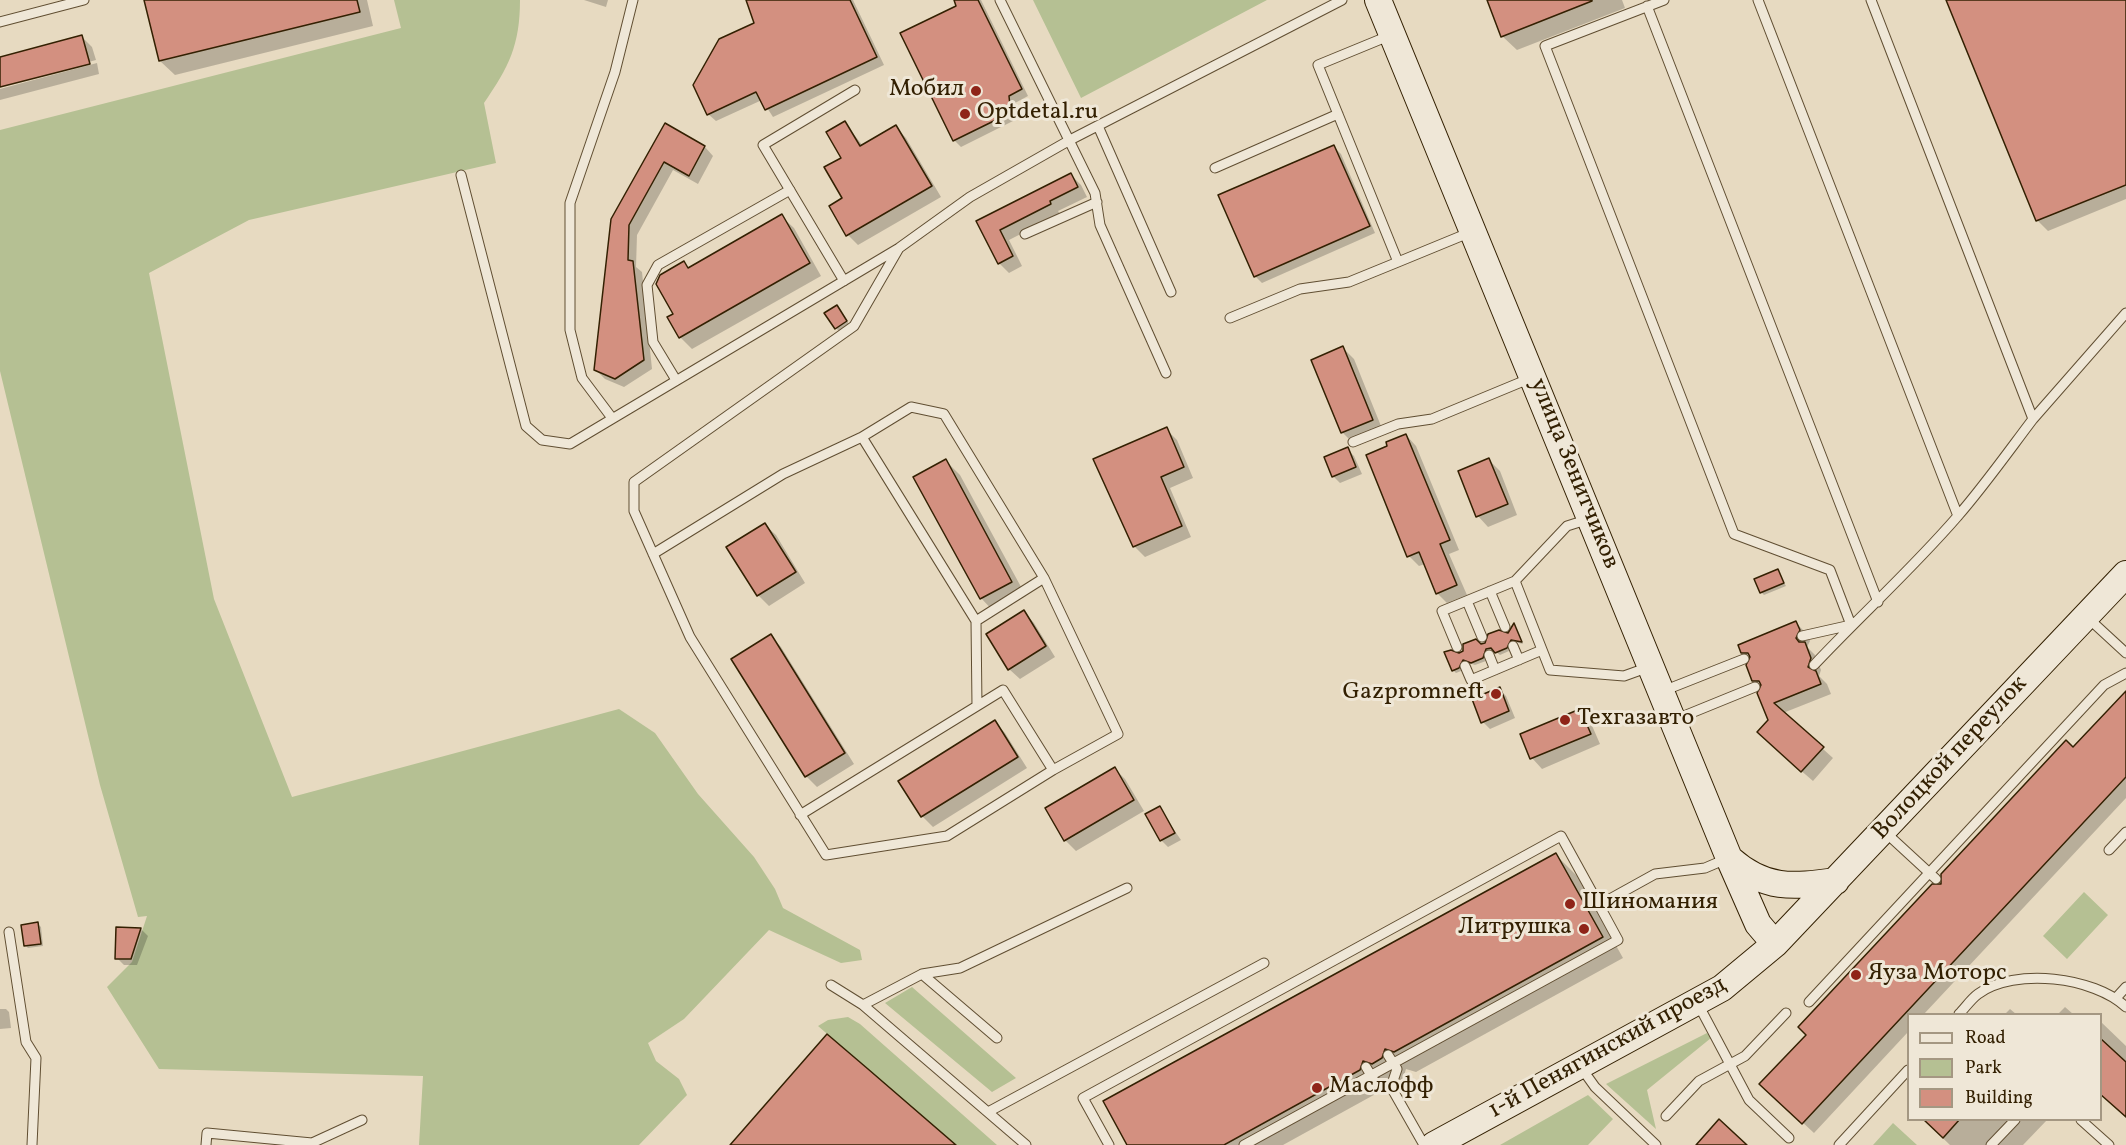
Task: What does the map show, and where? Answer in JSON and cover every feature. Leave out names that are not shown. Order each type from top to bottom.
[{"type":"street","name":"улица Зенитчиков","points":[[1378,0],[1729,858],[1758,924],[1775,944]]},
{"type":"street","name":"Волоцкой переулок","points":[[1775,944],[2126,574]]},
{"type":"street","points":[[1729,858],[1758,880],[1779,885],[1805,885],[1836,880]]},
{"type":"street","name":"1-й Пенягинский проезд","points":[[1434,1145],[1578,1064],[1696,1002],[1741,974],[1775,944]]},
{"type":"lane","points":[[0,22],[84,0]]},
{"type":"lane","points":[[612,418],[582,378],[570,330],[570,202],[615,72],[633,0]]},
{"type":"lane","points":[[1000,0],[1095,193],[1100,225],[1166,373]]},
{"type":"lane","points":[[461,175],[526,426],[542,440],[570,444],[899,248],[970,197],[1070,140],[1342,0]]},
{"type":"lane","points":[[1664,0],[1545,46],[1734,534],[1830,570],[1851,625]]},
{"type":"lane","points":[[1758,0],[1958,516]]},
{"type":"lane","points":[[1871,0],[2033,419]]},
{"type":"lane","points":[[1647,6],[1878,602]]},
{"type":"lane","points":[[1393,34],[1318,65],[1398,262]]},
{"type":"lane","points":[[844,281],[763,145],[855,90]]},
{"type":"lane","points":[[1215,168],[1338,114]]},
{"type":"lane","points":[[1098,126],[1171,292]]},
{"type":"lane","points":[[676,380],[653,342],[646,285],[658,265],[790,190]]},
{"type":"lane","points":[[1025,234],[1096,202]]},
{"type":"lane","points":[[1230,318],[1300,290],[1349,282],[1473,231]]},
{"type":"lane","points":[[653,554],[783,474],[862,437],[911,407],[944,414],[1044,578],[1118,734],[1053,770],[947,836],[826,855],[690,638],[634,511],[634,482],[854,326],[899,248]]},
{"type":"lane","points":[[1814,665],[1851,625],[1878,602],[1958,516],[2033,419],[2126,313]]},
{"type":"lane","points":[[1353,442],[1398,424],[1432,419],[1534,378]]},
{"type":"lane","points":[[862,437],[976,621],[977,706]]},
{"type":"lane","points":[[1457,647],[1442,611],[1515,581],[1567,526],[1591,518]]},
{"type":"lane","points":[[976,621],[1044,578]]},
{"type":"lane","points":[[1515,581],[1550,670],[1624,676],[1650,666]]},
{"type":"lane","points":[[1490,591],[1505,627]]},
{"type":"lane","points":[[1467,601],[1482,637]]},
{"type":"lane","points":[[2086,616],[2126,653]]},
{"type":"lane","points":[[1802,636],[1851,625]]},
{"type":"lane","points":[[1513,645],[1519,660]]},
{"type":"lane","points":[[1465,666],[1471,680],[1542,650]]},
{"type":"lane","points":[[1490,655],[1495,670]]},
{"type":"lane","points":[[1661,692],[1744,659]]},
{"type":"lane","points":[[1809,1002],[1933,876],[2104,685],[2126,673]]},
{"type":"lane","points":[[1672,720],[1755,687]]},
{"type":"lane","points":[[800,815],[1003,690],[1053,770]]},
{"type":"lane","points":[[1884,830],[1933,876]]},
{"type":"lane","points":[[2109,850],[2126,832]]},
{"type":"lane","points":[[1109,1145],[1083,1098],[1561,836],[1618,940],[1369,1071],[1244,1145]]},
{"type":"lane","points":[[1599,905],[1655,874],[1705,868],[1729,858]]},
{"type":"lane","points":[[863,1005],[922,974],[960,968],[1127,888]]},
{"type":"lane","points":[[9,932],[26,1042],[36,1058],[32,1145]]},
{"type":"lane","points":[[988,1112],[1264,963]]},
{"type":"lane","points":[[922,974],[996,1038]]},
{"type":"lane","points":[[1960,1013],[1978,993],[2010,980],[2070,980],[2116,998],[2126,1007]]},
{"type":"lane","points":[[831,985],[863,1005],[1026,1145]]},
{"type":"lane","points":[[2116,998],[2126,987]]},
{"type":"lane","points":[[1696,1002],[1749,1100],[1789,1138]]},
{"type":"lane","points":[[1666,1116],[1699,1081],[1745,1056],[1786,1013]]},
{"type":"lane","points":[[1391,1059],[1397,1070],[1391,1087]]},
{"type":"lane","points":[[1578,1064],[1595,1087],[1656,1145]]},
{"type":"lane","points":[[1369,1071],[1375,1082],[1391,1087],[1424,1145]]},
{"type":"lane","points":[[1839,1145],[1907,1071]]},
{"type":"lane","points":[[206,1145],[207,1133],[312,1143],[362,1120]]},
{"type":"lane","points":[[1991,1145],[2013,1121]]},
{"type":"lane","points":[[2083,1121],[2109,1145]]},
{"type":"green space","points":[[394,0],[520,0],[518,30],[511,55],[484,103],[496,163],[249,220],[149,273],[214,599],[292,797],[619,709],[655,733],[698,794],[754,857],[775,889],[783,908],[860,950],[862,960],[841,963],[769,930],[684,1019],[648,1043],[656,1061],[679,1079],[687,1095],[639,1145],[419,1145],[423,1076],[159,1069],[107,987],[132,962],[147,916],[138,917],[100,785],[0,371],[0,130],[401,28]]},
{"type":"green space","points":[[1033,0],[1267,0],[1081,98]]},
{"type":"green space","points":[[2084,892],[2108,915],[2067,959],[2043,936]]},
{"type":"green space","points":[[912,987],[1016,1078],[992,1092],[885,1003]]},
{"type":"green space","points":[[848,1017],[860,1024],[997,1145],[956,1145],[818,1026],[828,1020]]},
{"type":"green space","points":[[1707,1033],[1711,1038],[1647,1090],[1656,1129],[1606,1084]]},
{"type":"green space","points":[[1588,1095],[1613,1119],[1588,1145],[1500,1145]]},
{"type":"green space","points":[[1893,1123],[1917,1145],[1873,1145]]},
{"type":"building","points":[[144,0],[357,0],[360,12],[159,61]]},
{"type":"building","points":[[746,0],[850,0],[877,57],[765,110],[756,92],[707,115],[693,85],[719,39],[754,23]]},
{"type":"building","points":[[954,0],[978,0],[1022,89],[1009,96],[1010,106],[1006,115],[953,141],[900,33],[956,6]]},
{"type":"building","points":[[1487,0],[1592,0],[1592,1],[1501,37]]},
{"type":"building","points":[[1946,0],[2126,0],[2126,185],[2036,221]]},
{"type":"building","points":[[82,35],[90,64],[0,87],[0,57]]},
{"type":"building","points":[[845,121],[860,146],[896,125],[932,186],[846,236],[829,206],[842,198],[824,167],[841,158],[826,132]]},
{"type":"building","points":[[665,123],[705,146],[689,176],[664,162],[629,225],[628,260],[633,261],[644,360],[615,379],[594,370],[611,219]]},
{"type":"building","points":[[1334,145],[1370,226],[1254,277],[1218,195]]},
{"type":"building","points":[[1071,173],[1078,187],[1050,201],[1051,204],[1000,230],[1013,256],[998,264],[976,221]]},
{"type":"building","points":[[782,214],[810,263],[679,338],[667,317],[673,314],[656,284],[660,275],[684,261],[688,268]]},
{"type":"building","points":[[837,305],[847,321],[835,329],[824,313]]},
{"type":"building","points":[[1343,346],[1373,420],[1341,433],[1311,360]]},
{"type":"building","points":[[1167,427],[1184,467],[1161,477],[1182,526],[1133,547],[1093,459]]},
{"type":"building","points":[[1406,434],[1450,540],[1440,544],[1457,585],[1436,594],[1419,552],[1407,557],[1366,455],[1387,446],[1386,442]]},
{"type":"building","points":[[1348,447],[1356,467],[1332,477],[1324,457]]},
{"type":"building","points":[[1489,458],[1508,504],[1476,517],[1458,471]]},
{"type":"building","points":[[946,459],[1012,582],[980,599],[913,477]]},
{"type":"building","points":[[765,523],[796,572],[757,596],[726,547]]},
{"type":"building","points":[[1778,569],[1784,583],[1760,593],[1754,579]]},
{"type":"building","points":[[1024,610],[1046,646],[1008,670],[986,634]]},
{"type":"building","points":[[1796,621],[1800,630],[1796,638],[1799,642],[1805,642],[1811,658],[1808,667],[1816,671],[1821,684],[1774,703],[1824,747],[1801,772],[1757,732],[1768,720],[1757,693],[1761,685],[1759,681],[1752,681],[1746,665],[1750,657],[1748,653],[1741,653],[1738,645]]},
{"type":"building","points":[[1514,623],[1522,642],[1511,640],[1507,648],[1495,653],[1491,648],[1486,649],[1483,658],[1471,663],[1463,660],[1459,668],[1452,671],[1444,652],[1451,650],[1459,653],[1463,651],[1463,644],[1476,639],[1481,644],[1485,643],[1488,634],[1499,630],[1508,633]]},
{"type":"building","points":[[771,634],[845,753],[805,777],[731,659]]},
{"type":"building","points":[[1500,687],[1509,711],[1481,723],[1472,699]]},
{"type":"building","points":[[2126,691],[2126,777],[1802,1124],[1759,1084],[1806,1035],[1798,1027],[1932,884],[1941,884],[1941,874],[2066,740],[2073,747]]},
{"type":"building","points":[[1580,709],[1591,734],[1530,759],[1520,734]]},
{"type":"building","points":[[995,720],[1018,757],[921,817],[898,781]]},
{"type":"building","points":[[1115,767],[1134,800],[1064,841],[1045,808]]},
{"type":"building","points":[[1160,806],[1175,833],[1160,841],[1145,814]]},
{"type":"building","points":[[1556,853],[1603,937],[1394,1052],[1385,1049],[1382,1058],[1372,1064],[1363,1061],[1360,1070],[1224,1145],[1127,1145],[1103,1101]]},
{"type":"building","points":[[38,922],[41,944],[24,946],[21,925]]},
{"type":"building","points":[[116,927],[141,928],[131,959],[115,959]]},
{"type":"building","points":[[827,1034],[868,1069],[956,1145],[730,1145]]},
{"type":"building","points":[[2102,1040],[2126,1062],[2126,1117],[2102,1096]]},
{"type":"building","points":[[1719,1119],[1747,1145],[1696,1145]]},
{"type":"building","points":[[1925,1121],[1958,1121],[1943,1138]]},
{"type":"place","name":"Мобил","points":[[976,91]]},
{"type":"place","name":"Optdetal.ru","points":[[965,114]]},
{"type":"place","name":"Gazpromneft","points":[[1496,694]]},
{"type":"place","name":"Техгазавто","points":[[1565,720]]},
{"type":"place","name":"Шиномания","points":[[1570,904]]},
{"type":"place","name":"Литрушка","points":[[1584,929]]},
{"type":"place","name":"Яуза Моторс","points":[[1856,975]]},
{"type":"place","name":"Маслофф","points":[[1317,1088]]}]
